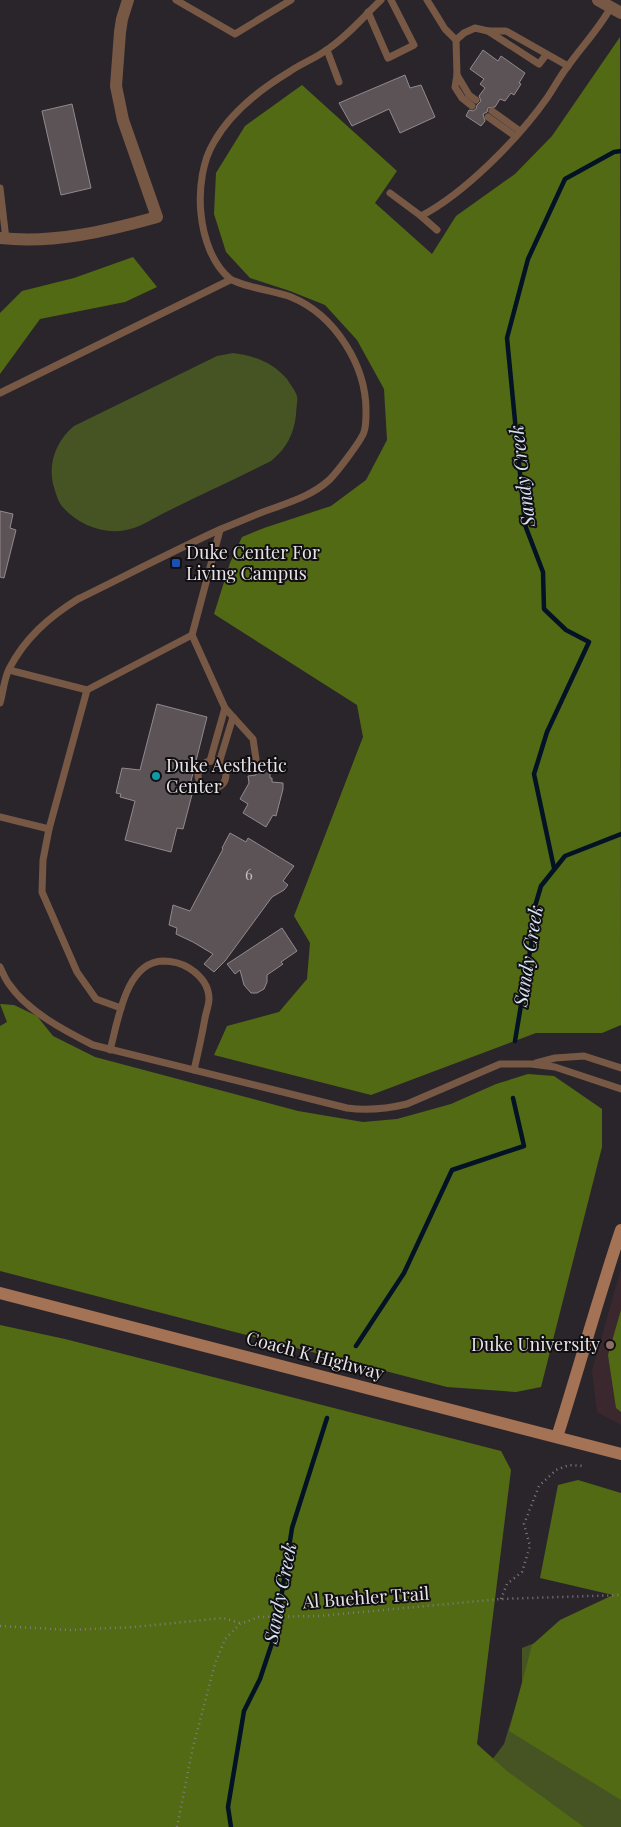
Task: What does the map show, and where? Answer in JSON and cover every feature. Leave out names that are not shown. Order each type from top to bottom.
[{"type":"main road","points":[[557,1437],[589,1334],[595,1307],[621,1230]]},
{"type":"main road","name":"Coach K Highway","points":[[0,1293],[621,1454]]},
{"type":"street","points":[[3,238],[30,239],[88,234],[157,217],[124,120],[116,86],[120,32],[128,0]]},
{"type":"street","points":[[598,0],[616,10]]},
{"type":"lane","points":[[176,0],[235,34],[291,0]]},
{"type":"lane","points":[[0,703],[9,670],[41,625],[58,612],[78,599],[220,530],[305,497],[329,480],[364,432],[366,399],[358,368],[342,340],[321,315],[292,298],[230,280],[217,264],[210,250],[202,222],[200,184],[205,162],[213,142],[235,113],[261,90],[289,71],[327,50],[381,0]]},
{"type":"lane","points":[[368,12],[388,58],[414,44],[391,0]]},
{"type":"lane","points":[[427,0],[445,29],[456,40],[457,75],[455,87],[462,98],[474,103]]},
{"type":"lane","points":[[421,216],[434,209],[474,179],[518,134],[546,99],[568,66],[616,10]]},
{"type":"lane","points":[[456,40],[464,33],[475,28],[488,31],[506,31],[568,66]]},
{"type":"lane","points":[[488,31],[539,64],[546,55]]},
{"type":"lane","points":[[327,50],[339,82]]},
{"type":"lane","points":[[490,114],[518,134]]},
{"type":"lane","points":[[0,188],[3,238]]},
{"type":"lane","points":[[390,193],[437,230]]},
{"type":"lane","points":[[0,393],[230,280]]},
{"type":"lane","points":[[220,530],[192,635],[225,708],[246,729],[253,739],[256,760]]},
{"type":"lane","points":[[9,670],[86,690],[192,635]]},
{"type":"lane","points":[[86,690],[48,829],[42,860],[42,892],[77,972],[96,999],[121,1008]]},
{"type":"lane","points":[[210,761],[225,708]]},
{"type":"lane","points":[[219,763],[233,718]]},
{"type":"lane","points":[[210,761],[219,763],[225,770],[226,779],[224,783],[216,788],[207,788],[200,782],[198,773],[202,765],[210,761]]},
{"type":"lane","points":[[0,817],[48,829]]},
{"type":"lane","points":[[110,1050],[121,1008],[129,986],[135,977],[153,963],[169,961],[178,963],[196,973],[206,984],[209,999],[194,1070]]},
{"type":"lane","points":[[0,967],[9,985],[30,1007],[67,1033],[93,1046],[347,1108],[363,1111],[407,1104],[500,1064],[531,1064],[555,1067],[621,1090]]},
{"type":"lane","points":[[531,1064],[555,1058],[584,1056],[621,1068]]},
{"type":"path","points":[[501,1599],[507,1584],[522,1572],[530,1546],[524,1524],[539,1486],[556,1470],[569,1465],[584,1466]]},
{"type":"path","name":"Al Buehler Trail","points":[[177,1827],[193,1747],[215,1664],[225,1639],[240,1624],[259,1617],[319,1616],[501,1599],[621,1594]]},
{"type":"path","points":[[0,1626],[78,1629],[134,1627],[223,1618],[240,1624]]},
{"type":"shaded area","name":"Duke University","points":[[621,1269],[621,1425],[597,1412],[592,1371]]},
{"type":"green space","points":[[620,37],[621,1025],[602,1033],[536,1033],[371,1095],[214,1055],[227,1026],[279,1012],[307,979],[310,943],[294,916],[363,737],[357,705],[214,614],[230,563],[242,537],[331,506],[366,480],[387,440],[384,389],[357,340],[325,305],[250,278],[226,252],[214,214],[216,173],[245,126],[302,85],[397,171],[375,203],[432,254],[456,216],[515,174],[552,136]]},
{"type":"green space","points":[[133,257],[157,287],[125,302],[40,319],[0,374],[0,313],[22,291],[74,278]]},
{"type":"green space","points":[[233,353],[256,358],[269,364],[287,379],[296,394],[296,415],[293,429],[285,446],[271,461],[131,529],[108,531],[99,529],[82,523],[67,512],[56,494],[52,468],[55,452],[63,438],[74,426],[217,356]]},
{"type":"green space","points":[[0,1004],[14,1005],[37,1016],[53,1036],[95,1057],[298,1111],[363,1122],[397,1119],[451,1104],[496,1084],[528,1074],[554,1076],[602,1109],[602,1147],[541,1387],[516,1392],[447,1387],[0,1271],[0,1026],[7,1022]]},
{"type":"green space","points":[[621,1310],[621,1412],[616,1408],[608,1355]]},
{"type":"green space","points":[[0,1325],[65,1339],[501,1451],[511,1470],[477,1744],[507,1771],[584,1827],[0,1827]]},
{"type":"green space","points":[[578,1480],[621,1493],[621,1800],[509,1731],[532,1645],[560,1620],[613,1595],[540,1578],[558,1485]]},
{"type":"green space","points":[[578,1626],[621,1636],[621,1827],[441,1827],[504,1744],[522,1685],[522,1648]]},
{"type":"building","points":[[483,50],[498,61],[501,56],[525,73],[514,95],[511,93],[505,101],[500,99],[495,107],[488,108],[487,112],[483,114],[485,121],[481,126],[466,116],[469,110],[473,111],[476,109],[481,101],[479,96],[485,88],[480,84],[484,79],[470,69]]},
{"type":"building","points":[[405,75],[410,88],[421,85],[435,117],[400,133],[389,109],[352,126],[339,103]]},
{"type":"building","points":[[72,104],[91,188],[61,195],[42,111]]},
{"type":"building","points":[[0,511],[13,514],[10,528],[16,530],[4,578],[0,577]]},
{"type":"building","name":"Duke Aesthetic Center","points":[[157,704],[207,717],[191,781],[195,783],[183,829],[177,828],[171,852],[125,840],[135,801],[120,797],[121,794],[116,793],[122,768],[140,770]]},
{"type":"building","points":[[270,769],[272,782],[283,783],[283,789],[276,816],[273,815],[266,827],[243,813],[248,804],[240,799],[249,783],[248,776],[256,775],[256,770]]},
{"type":"building","points":[[230,833],[246,842],[248,838],[294,866],[283,881],[288,885],[284,890],[272,897],[225,961],[214,972],[204,964],[213,954],[176,934],[177,928],[169,925],[173,905],[190,911]]},
{"type":"building","points":[[282,928],[297,951],[267,975],[264,989],[257,993],[251,993],[244,985],[240,970],[235,974],[227,964]]},
{"type":"waterway","name":"Sandy Creek","points":[[554,868],[534,774],[547,732],[589,642],[566,630],[544,609],[543,572],[525,525],[507,338],[528,259],[565,179],[614,152],[621,151]]},
{"type":"waterway","name":"Sandy Creek","points":[[515,1041],[532,939],[533,913],[541,886],[565,856],[621,834]]},
{"type":"waterway","name":"Sandy Creek","points":[[356,1346],[404,1273],[452,1170],[524,1146],[513,1098]]},
{"type":"waterway","name":"Sandy Creek","points":[[231,1827],[228,1807],[244,1711],[260,1679],[276,1631],[292,1528],[327,1418]]},
{"type":"place","name":"Duke Center For Living Campus","points":[[176,563]]},
{"type":"place","name":"Duke Aesthetic Center","points":[[156,776]]},
{"type":"place","name":"Duke University","points":[[610,1345]]}]
